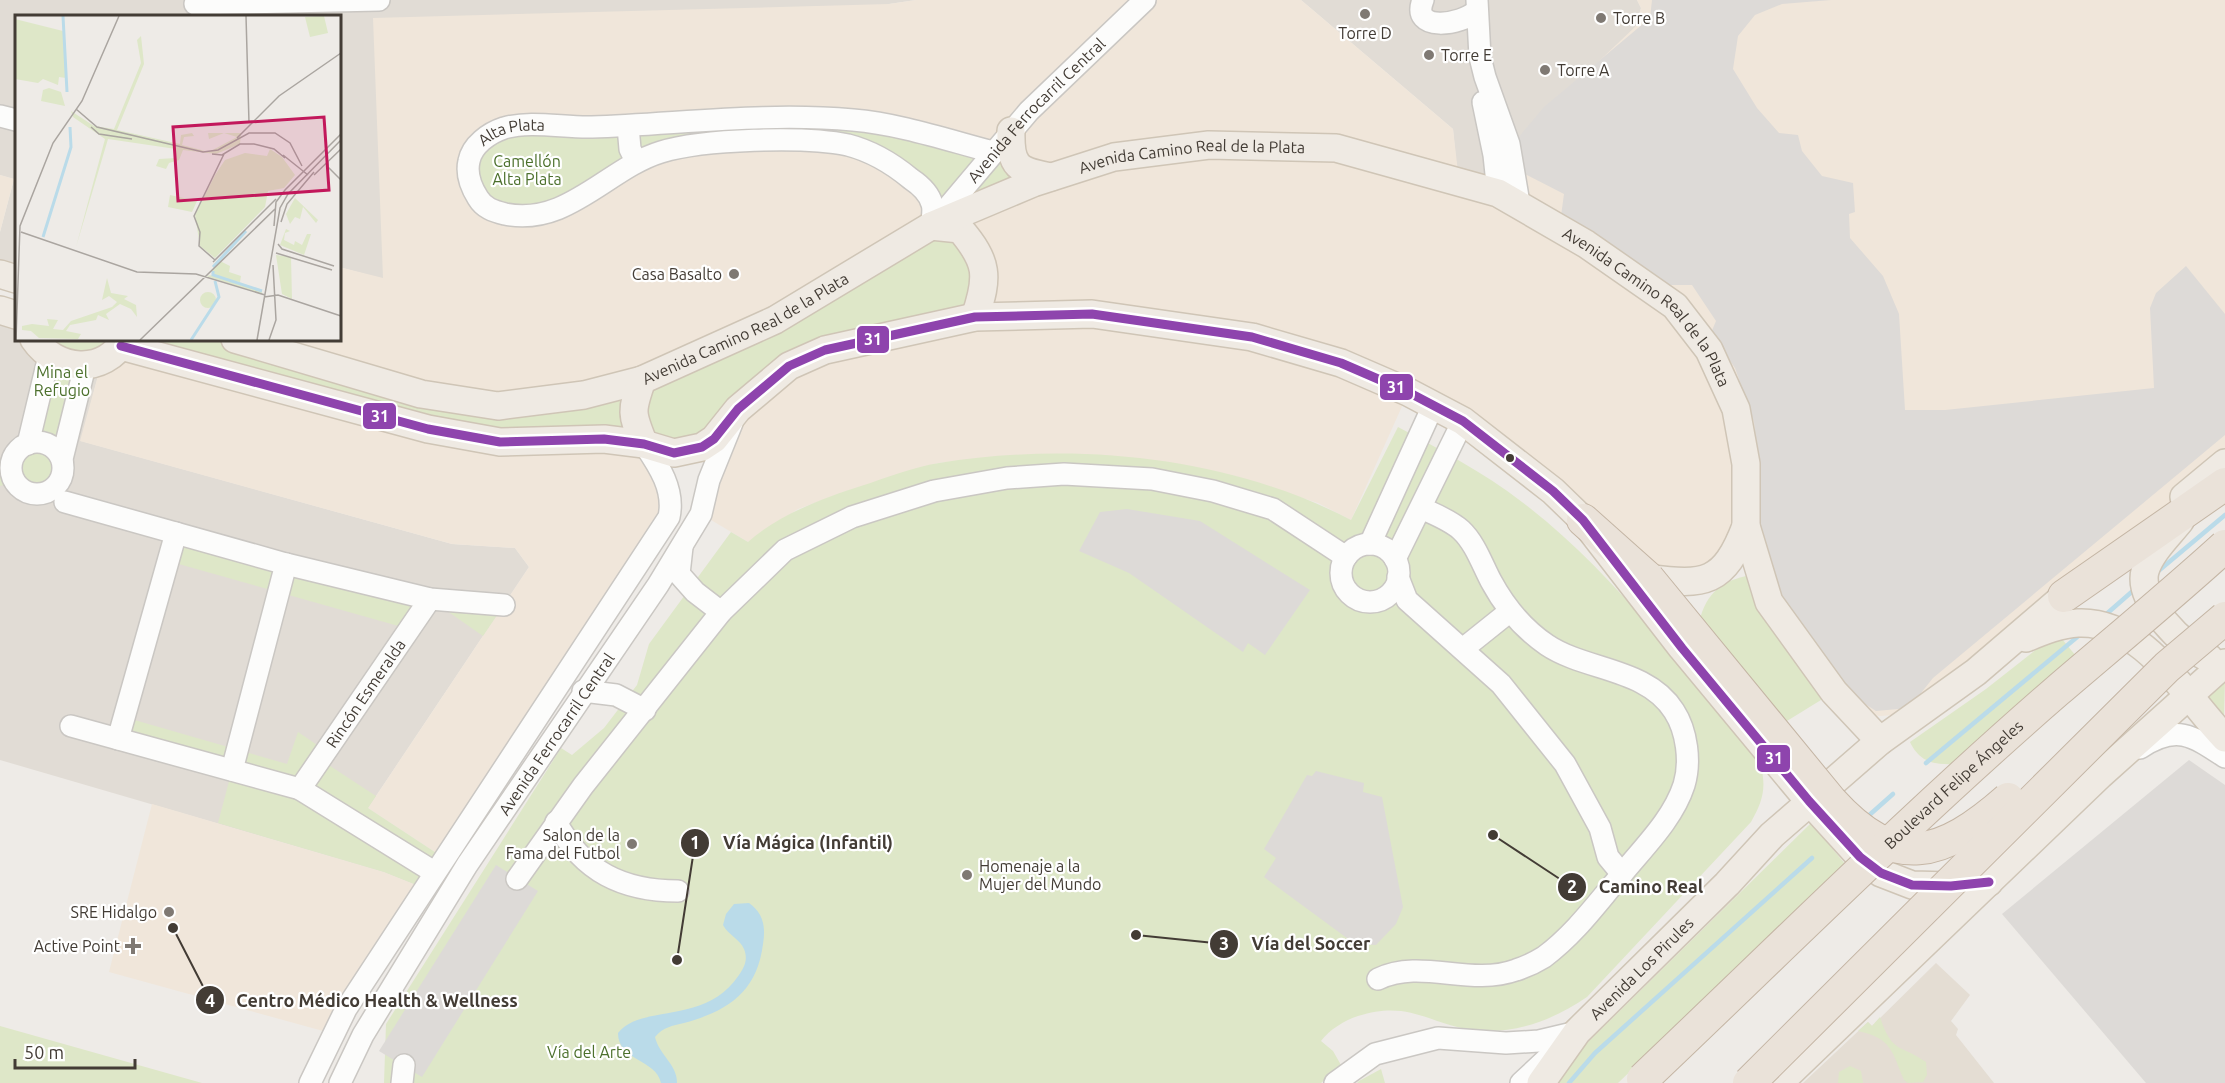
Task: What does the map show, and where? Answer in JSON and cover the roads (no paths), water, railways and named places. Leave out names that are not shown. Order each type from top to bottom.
[{"type":"highway","points":[[2064,596],[2225,484]]},
{"type":"highway","points":[[1583,520],[1648,578],[1849,821],[1877,839],[1904,848],[1923,849],[1970,831],[2086,730],[2120,714]]},
{"type":"highway","name":"Boulevard Felipe Ángeles","points":[[1638,1083],[1898,837],[2048,699],[2225,546]]},
{"type":"highway","points":[[1749,1083],[2167,667],[2225,618]]},
{"type":"main road","points":[[1011,131],[1012,153],[1016,165],[1025,172],[1051,177]]},
{"type":"main road","name":"Avenida Camino Real de la Plata","points":[[238,340],[421,394],[498,406],[584,395],[642,380],[775,320],[932,226],[1051,177],[1113,157],[1209,145],[1336,148],[1508,198],[1586,244],[1675,306],[1709,350],[1737,409],[1746,464],[1746,526],[1768,602],[1834,692],[1880,741]]},
{"type":"main road","points":[[932,226],[960,229],[983,262],[985,275],[983,293],[975,317]]},
{"type":"main road","points":[[0,274],[15,279]]},
{"type":"main road","points":[[0,310],[15,315]]},
{"type":"main road","points":[[41,348],[73,366],[84,366],[108,358],[123,342],[428,429],[500,442],[604,439],[644,444],[674,453],[702,447],[714,439],[738,409],[789,366],[825,350],[975,317],[1092,314],[1252,337],[1341,363],[1463,421],[1553,491],[1583,520],[1682,648],[1809,801],[1860,857],[1881,873],[1901,883],[1930,886],[1989,882]]},
{"type":"main road","points":[[642,380],[633,407],[633,419],[644,444]]},
{"type":"main road","name":"Avenida Los Pirules","points":[[1577,1032],[1727,884],[1772,835],[1809,801],[1880,741],[1923,713],[2010,643],[2225,463]]},
{"type":"main road","points":[[2188,511],[2146,569],[2145,588],[2153,606],[2181,638],[2203,656],[2225,663]]},
{"type":"main road","points":[[1648,578],[1686,584],[1708,579],[1726,566],[1738,549],[1746,526]]},
{"type":"main road","points":[[2010,643],[2057,626],[2079,623],[2099,625],[2132,640],[2158,659],[2225,738]]},
{"type":"main road","points":[[2123,754],[2141,687],[2132,640]]},
{"type":"main road","points":[[1779,1083],[2123,754],[2225,663]]},
{"type":"main road","points":[[1848,706],[1880,716],[1923,713]]},
{"type":"main road","points":[[1772,835],[1783,819],[1786,798],[1785,779],[1780,765]]},
{"type":"main road","points":[[1541,1083],[1577,1032]]},
{"type":"street","points":[[195,4],[379,0]]},
{"type":"street","name":"Avenida Ferrocarril Central","points":[[932,226],[1029,111],[1126,9],[1145,0]]},
{"type":"street","points":[[1423,0],[1420,8],[1428,22],[1436,24],[1473,10],[1485,77],[1509,144],[1508,198]]},
{"type":"street","points":[[0,116],[15,120]]},
{"type":"street","name":"Alta Plata","points":[[932,226],[932,205],[923,188],[885,159],[850,146],[823,141],[761,141],[683,146],[636,161],[586,196],[542,212],[515,216],[495,212],[483,205],[470,185],[469,161],[476,147],[488,135],[505,128],[628,126],[788,117],[855,120],[896,127],[993,152]]},
{"type":"street","points":[[628,126],[630,149],[636,161]]},
{"type":"street","points":[[885,159],[896,127]]},
{"type":"street","points":[[41,348],[7,484],[27,492],[44,494],[54,488],[62,476],[62,459],[84,366]]},
{"type":"street","points":[[1370,544],[1433,406]]},
{"type":"street","name":"Avenida Ferrocarril Central","points":[[340,1083],[363,1035],[466,865],[682,547],[701,514],[709,480],[738,409]]},
{"type":"street","points":[[1463,421],[1421,508],[1397,568],[1389,595],[1378,600],[1363,601],[1347,591],[1343,584],[1342,566],[1346,557],[1360,546],[1370,544],[1389,551],[1397,568],[1407,600],[1464,648],[1501,684],[1565,764],[1600,828],[1608,856],[1622,874]]},
{"type":"street","points":[[14,453],[36,442],[52,447],[62,459]]},
{"type":"street","name":"Avenida Ferrocarril Central","points":[[310,1083],[346,1009],[669,517],[671,505],[662,471],[644,444]]},
{"type":"street","points":[[517,879],[556,822],[721,612],[785,550],[852,517],[934,491],[1007,478],[1064,474],[1152,479],[1213,491],[1273,509],[1346,557]]},
{"type":"street","points":[[65,502],[286,564],[430,599],[504,605]]},
{"type":"street","points":[[1378,979],[1392,972],[1406,970],[1485,977],[1514,970],[1542,958],[1562,943],[1583,922],[1672,810],[1684,784],[1688,759],[1683,731],[1674,710],[1659,694],[1636,679],[1572,659],[1527,631],[1509,612],[1476,552],[1461,530],[1421,508]]},
{"type":"street","points":[[118,739],[176,533]]},
{"type":"street","points":[[682,547],[679,574],[695,592],[721,612]]},
{"type":"street","points":[[232,770],[286,564]]},
{"type":"street","name":"Rincón Esmeralda","points":[[300,789],[430,599]]},
{"type":"street","points":[[1464,648],[1509,612]]},
{"type":"street","points":[[583,691],[616,695],[645,710]]},
{"type":"street","points":[[71,726],[300,789],[434,872]]},
{"type":"street","points":[[2100,776],[2155,738],[2170,733],[2193,736],[2225,757]]},
{"type":"street","points":[[556,822],[576,852],[597,869],[627,885],[678,891]]},
{"type":"street","points":[[1335,1083],[1375,1054],[1438,1038],[1506,1043],[1539,1041],[1577,1032]]},
{"type":"street","name":"Avenida Los Pirules","points":[[1521,1083],[1577,1032]]},
{"type":"water","points":[[749,903],[758,911],[764,931],[760,961],[754,975],[738,997],[727,1005],[700,1018],[668,1027],[655,1037],[674,1070],[677,1083],[661,1083],[658,1075],[652,1069],[624,1049],[618,1033],[629,1024],[642,1018],[692,1008],[725,991],[739,975],[746,959],[742,946],[723,925],[726,914],[734,904]]},
{"type":"waterway","points":[[2156,573],[2225,515]]},
{"type":"waterway","points":[[2103,617],[2135,589]]},
{"type":"waterway","points":[[1926,763],[2082,633]]},
{"type":"waterway","points":[[1866,818],[1893,794]]},
{"type":"waterway","points":[[1569,1083],[1595,1053],[1812,858]]},
{"type":"place","name":"Torre D","points":[[1365,14]]},
{"type":"place","name":"Torre B","points":[[1601,18]]},
{"type":"place","name":"Torre E","points":[[1429,55]]},
{"type":"place","name":"Torre A","points":[[1545,70]]},
{"type":"place","name":"Casa Basalto","points":[[734,274]]},
{"type":"place","name":"Camino Real","points":[[1493,835]]},
{"type":"place","name":"Salon de la Fama del Futbol","points":[[632,844]]},
{"type":"place","name":"Homenaje a la Mujer del Mundo","points":[[967,875]]},
{"type":"place","name":"SRE Hidalgo","points":[[169,912]]},
{"type":"place","name":"Centro Médico Health & Wellness","points":[[173,928]]},
{"type":"place","name":"Vía del Soccer","points":[[1136,935]]},
{"type":"place","name":"Active Point","points":[[133,946]]},
{"type":"place","name":"Vía Mágica (Infantil)","points":[[677,960]]},
{"type":"park label","name":"Camellón Alta Plata","points":[[527,170]]},
{"type":"park label","name":"Mina el Refugio","points":[[62,381]]},
{"type":"park label","name":"Vía del Arte","points":[[589,1052]]}]
